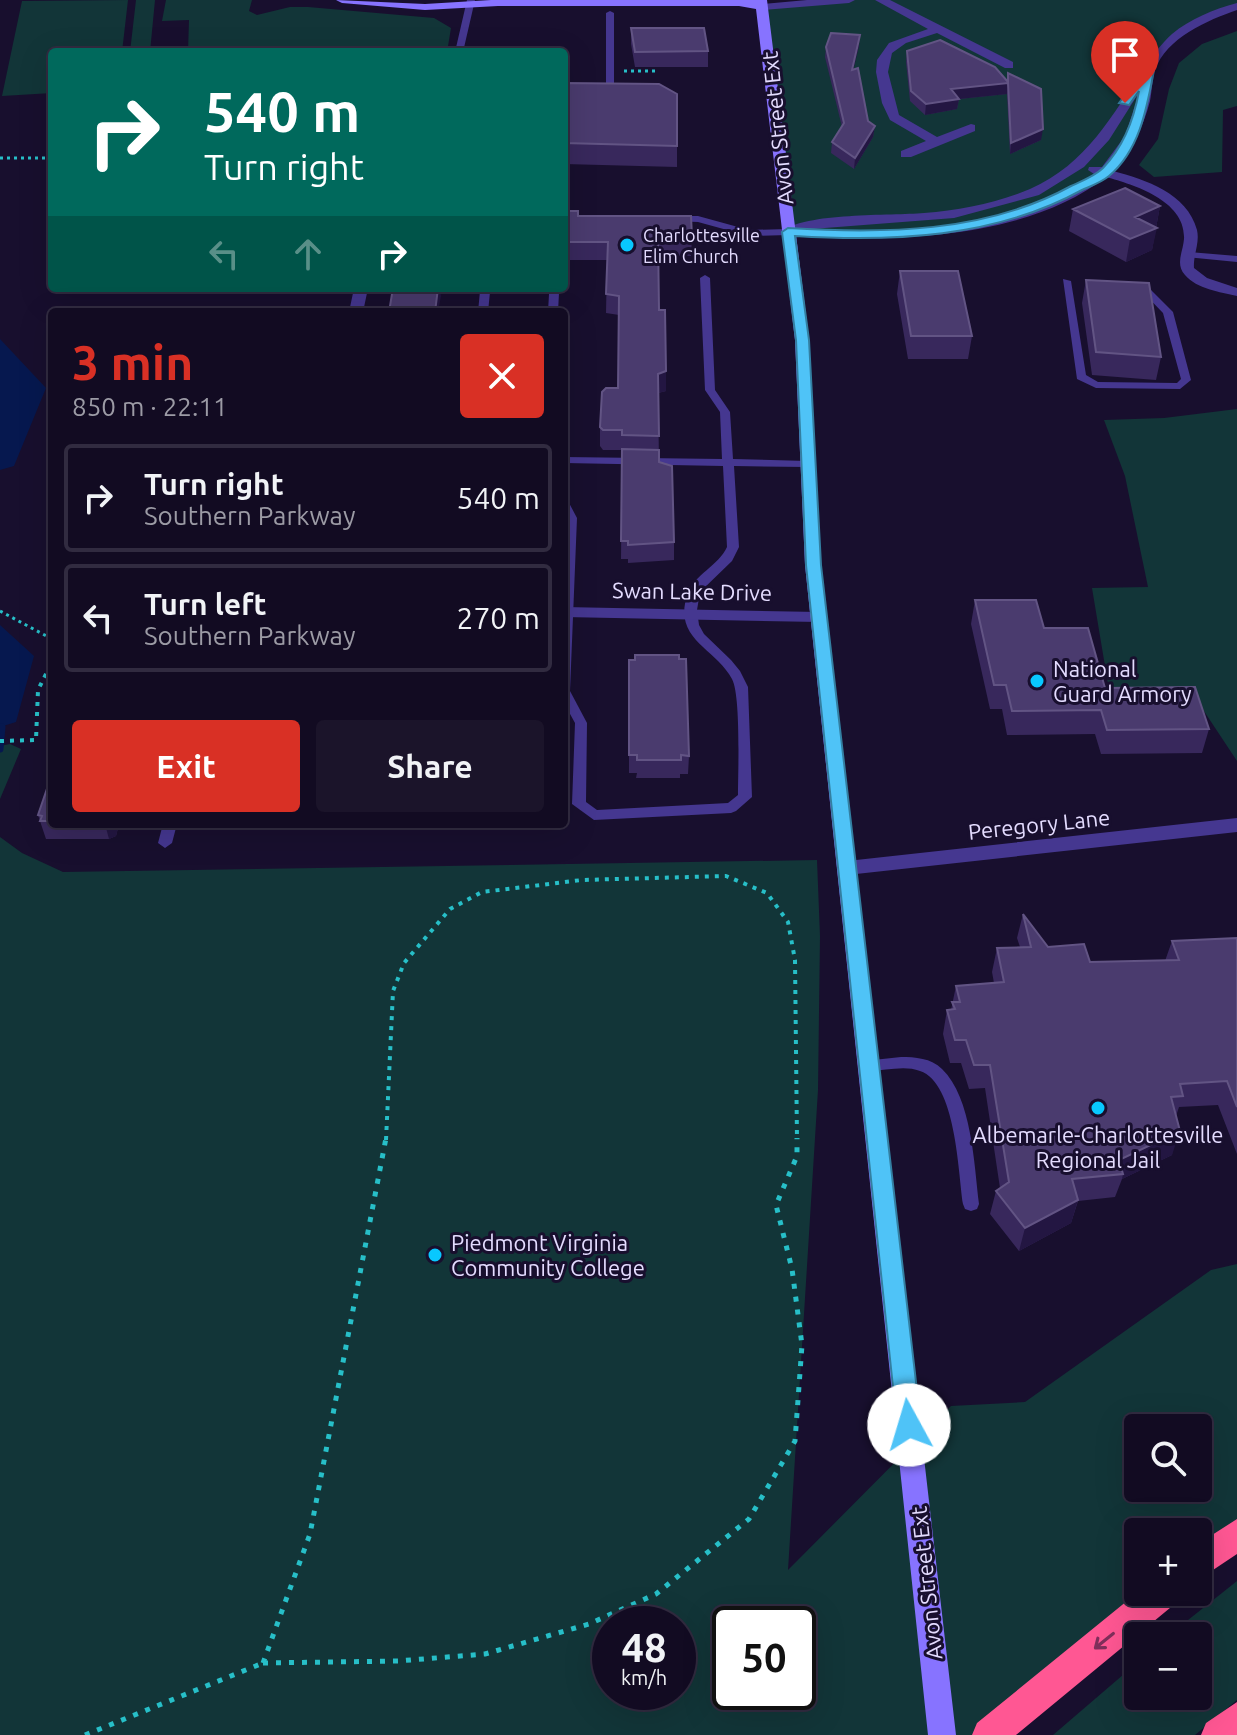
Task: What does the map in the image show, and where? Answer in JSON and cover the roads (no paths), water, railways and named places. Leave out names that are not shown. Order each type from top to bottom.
[{"type":"highway","points":[[1212,1553],[1237,1534]]},
{"type":"highway","points":[[989,1735],[1147,1606]]},
{"type":"highway","points":[[1218,1735],[1237,1719]]},
{"type":"main road","points":[[342,0],[471,4],[499,12],[610,5],[740,13],[762,4]]},
{"type":"main road","name":"Avon Street Ext","points":[[762,4],[802,340],[807,464],[819,617],[942,1735]]},
{"type":"street","points":[[762,4],[849,0]]},
{"type":"street","points":[[881,0],[1009,65]]},
{"type":"street","points":[[788,232],[813,222],[904,219],[983,207],[1026,194],[1078,166],[1098,146],[1161,48],[1182,29],[1237,6]]},
{"type":"street","points":[[936,142],[894,117],[880,66],[884,53],[891,47],[939,29]]},
{"type":"street","points":[[788,232],[848,236],[958,228],[1051,203],[1105,173],[1131,139],[1139,120],[1149,70]]},
{"type":"street","points":[[906,154],[971,128]]},
{"type":"street","points":[[1078,166],[1145,186],[1172,202],[1188,222],[1191,234],[1186,265],[1190,273],[1237,292]]},
{"type":"street","points":[[357,308],[360,293]]},
{"type":"street","name":"Swan Lake Drive","points":[[568,612],[819,617]]},
{"type":"street","name":"Peregory Lane","points":[[847,868],[1237,825]]},
{"type":"lane","points":[[460,48],[471,4]]},
{"type":"lane","points":[[598,97],[610,97],[610,5]]},
{"type":"lane","points":[[661,219],[698,219],[749,233],[788,232]]},
{"type":"lane","points":[[1189,255],[1237,259]]},
{"type":"lane","points":[[568,699],[581,723],[579,804],[594,815],[731,808],[745,797],[742,687],[739,677],[699,639],[692,627],[694,591],[728,558],[733,547],[725,412],[710,390],[705,278]]},
{"type":"lane","points":[[1066,281],[1081,377],[1096,385],[1180,386],[1186,380],[1168,312],[1141,285]]},
{"type":"lane","points":[[568,460],[728,460],[807,464]]},
{"type":"lane","points":[[568,512],[571,518],[568,565]]},
{"type":"lane","points":[[165,843],[169,828]]},
{"type":"lane","points":[[869,1065],[920,1064],[942,1075],[953,1096],[971,1204]]},
{"type":"waterway","points":[[0,749],[2,727]]},
{"type":"place","name":"Charlottesville Elim Church","points":[[627,245]]},
{"type":"place","name":"National Guard Armory","points":[[1037,681]]},
{"type":"place","name":"Albemarle-Charlottesville Regional Jail","points":[[1098,1108]]},
{"type":"place","name":"Piedmont Virginia Community College","points":[[435,1255]]}]
